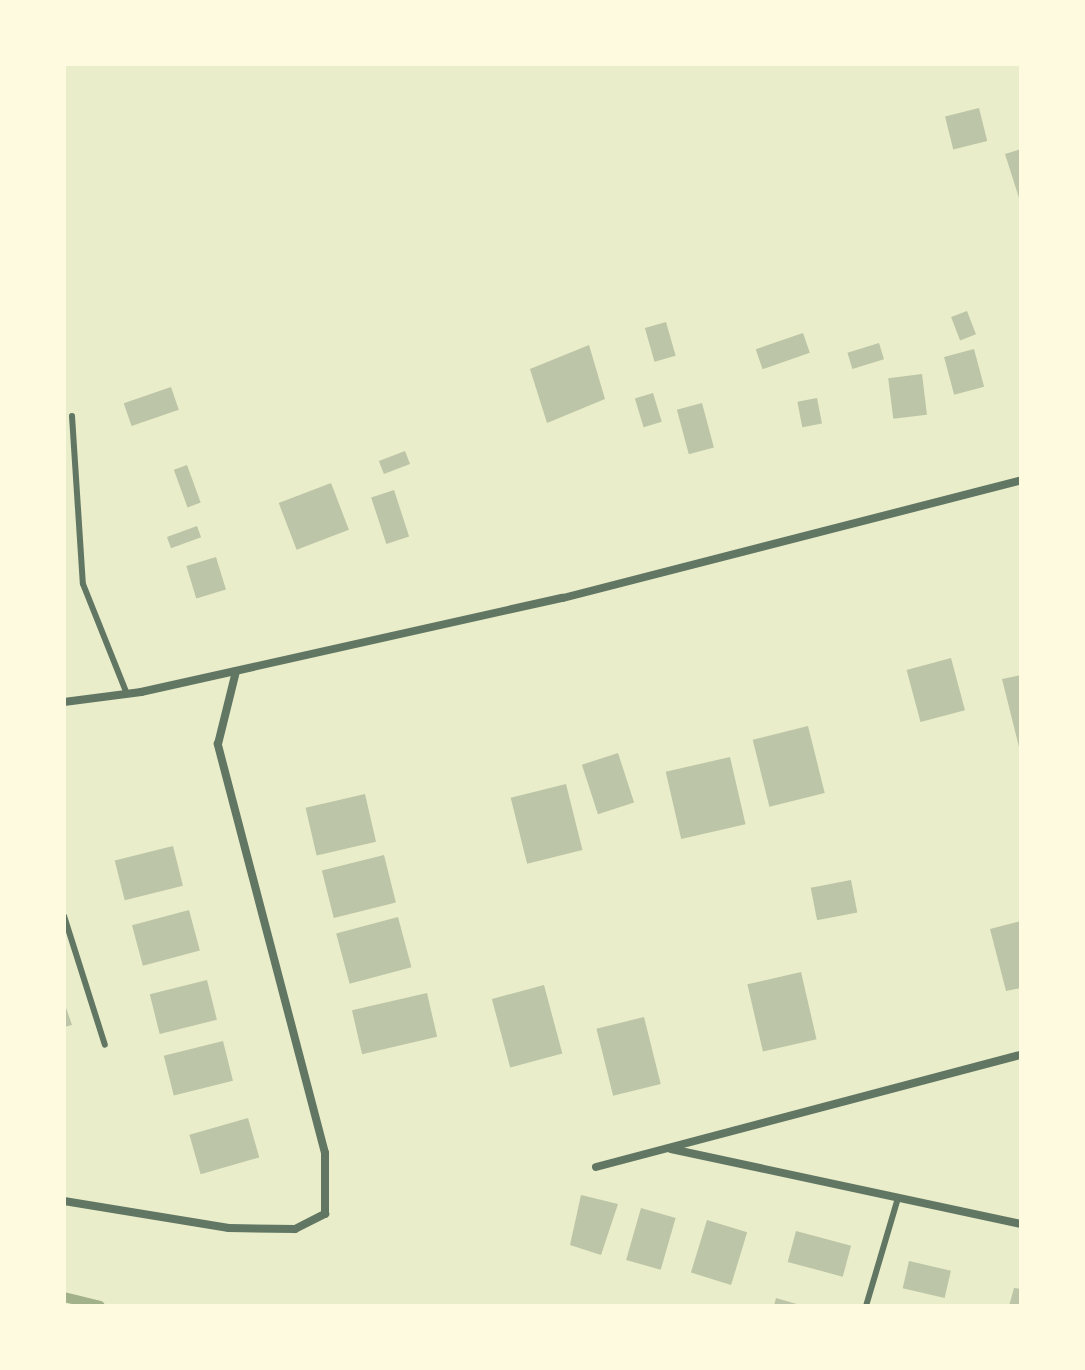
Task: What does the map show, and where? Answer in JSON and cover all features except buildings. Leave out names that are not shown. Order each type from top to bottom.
[{"type":"street","points":[[64,702],[127,694],[563,598],[1021,480]]},
{"type":"street","points":[[64,1201],[229,1228],[295,1229],[325,1214],[325,1153],[218,744],[236,671]]},
{"type":"street","points":[[596,1167],[1021,1055]]},
{"type":"street","points":[[666,1148],[1021,1224]]},
{"type":"lane","points":[[72,416],[83,584],[127,694]]},
{"type":"lane","points":[[64,916],[105,1045]]},
{"type":"lane","points":[[866,1306],[898,1198]]},
{"type":"waterway","points":[[64,1297],[100,1306]]}]
